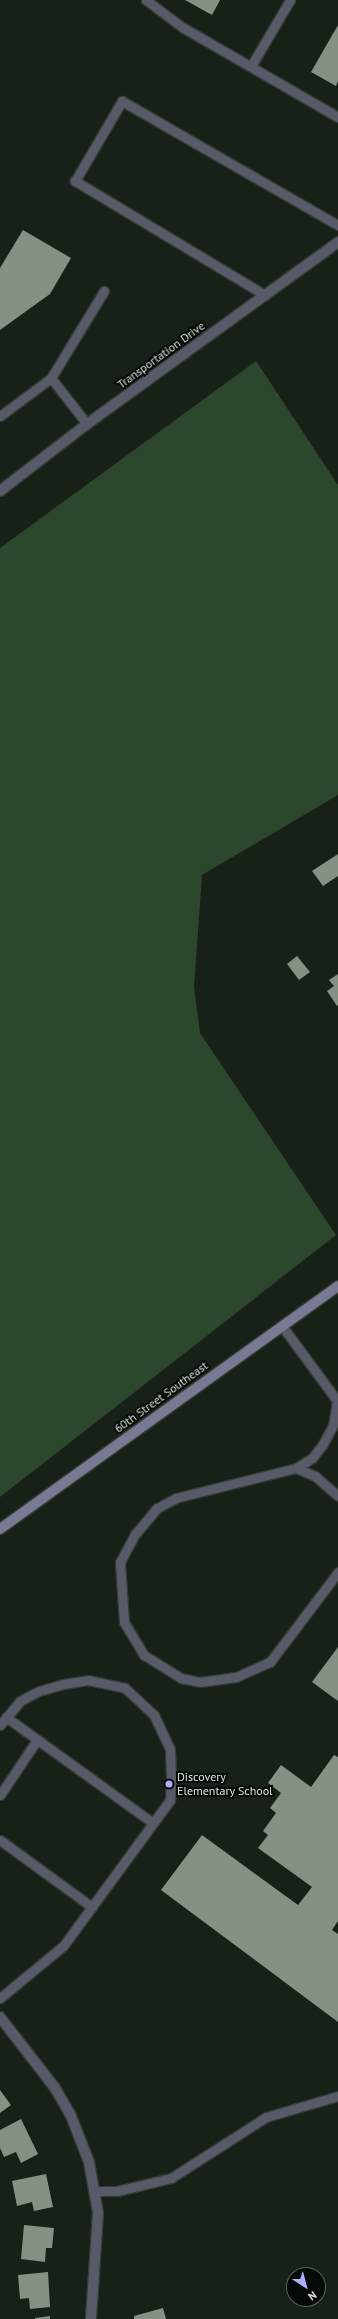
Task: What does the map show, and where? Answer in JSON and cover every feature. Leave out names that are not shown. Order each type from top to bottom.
[{"type":"main road","name":"60th Street Southeast","points":[[0,1529],[338,1286]]},
{"type":"street","name":"Transportation Drive","points":[[0,491],[87,424],[338,242]]},
{"type":"street","points":[[0,2017],[55,2088],[71,2116],[87,2154],[95,2191],[98,2241],[91,2300],[91,2319]]},
{"type":"lane","points":[[146,0],[182,27],[338,116]]},
{"type":"lane","points":[[251,66],[290,0]]},
{"type":"lane","points":[[265,295],[75,181],[122,101],[338,225]]},
{"type":"lane","points":[[0,416],[51,378],[104,291]]},
{"type":"lane","points":[[51,378],[87,424]]},
{"type":"lane","points":[[282,1326],[338,1401],[333,1425],[323,1444],[312,1458],[296,1468],[176,1498],[157,1508],[135,1534],[120,1562],[124,1622],[144,1655],[180,1678],[200,1682],[236,1677],[270,1662],[338,1572]]},
{"type":"lane","points":[[296,1468],[315,1476],[338,1496]]},
{"type":"lane","points":[[0,1725],[20,1701],[39,1691],[63,1684],[88,1680],[125,1688],[154,1715],[170,1749],[170,1800],[63,1946],[0,1998]]},
{"type":"lane","points":[[6,1717],[153,1823]]},
{"type":"lane","points":[[0,1795],[37,1740]]},
{"type":"lane","points":[[0,1840],[92,1907]]},
{"type":"lane","points":[[95,2191],[117,2191],[171,2178],[266,2117],[338,2096]]},
{"type":"green space","points":[[256,361],[338,485],[338,795],[202,875],[194,987],[200,1033],[336,1235],[0,1497],[0,548]]},
{"type":"building","points":[[185,0],[220,0],[212,15]]},
{"type":"building","points":[[338,25],[338,81],[336,86],[311,72]]},
{"type":"building","points":[[23,230],[71,258],[50,294],[0,330],[0,268]]},
{"type":"building","points":[[338,854],[338,876],[323,886],[312,871]]},
{"type":"building","points":[[297,956],[310,972],[299,980],[287,964]]},
{"type":"building","points":[[338,974],[337,1006],[327,991],[334,986],[329,980]]},
{"type":"building","points":[[338,1647],[338,1701],[312,1682]]},
{"type":"building","name":"Discovery Elementary School","points":[[334,1755],[338,1757],[338,1921],[332,1930],[338,1934],[338,2022],[161,1890],[202,1835],[298,1905],[312,1887],[258,1848],[268,1835],[263,1831],[276,1813],[270,1808],[281,1793],[268,1783],[281,1765],[311,1787]]},
{"type":"building","points":[[0,2090],[11,2105],[0,2113]]},
{"type":"building","points":[[21,2119],[38,2154],[21,2163],[16,2152],[4,2157],[0,2148],[0,2130]]},
{"type":"building","points":[[46,2174],[53,2207],[34,2211],[32,2202],[17,2206],[12,2181]]},
{"type":"building","points":[[24,2225],[54,2228],[52,2248],[46,2248],[45,2262],[21,2259]]},
{"type":"building","points":[[48,2272],[50,2307],[30,2309],[29,2298],[20,2299],[18,2275]]},
{"type":"building","points":[[163,2308],[166,2319],[134,2319],[134,2316]]},
{"type":"building","points":[[50,2316],[50,2319],[35,2319],[35,2318]]},
{"type":"place","name":"Discovery Elementary School","points":[[169,1784]]}]
